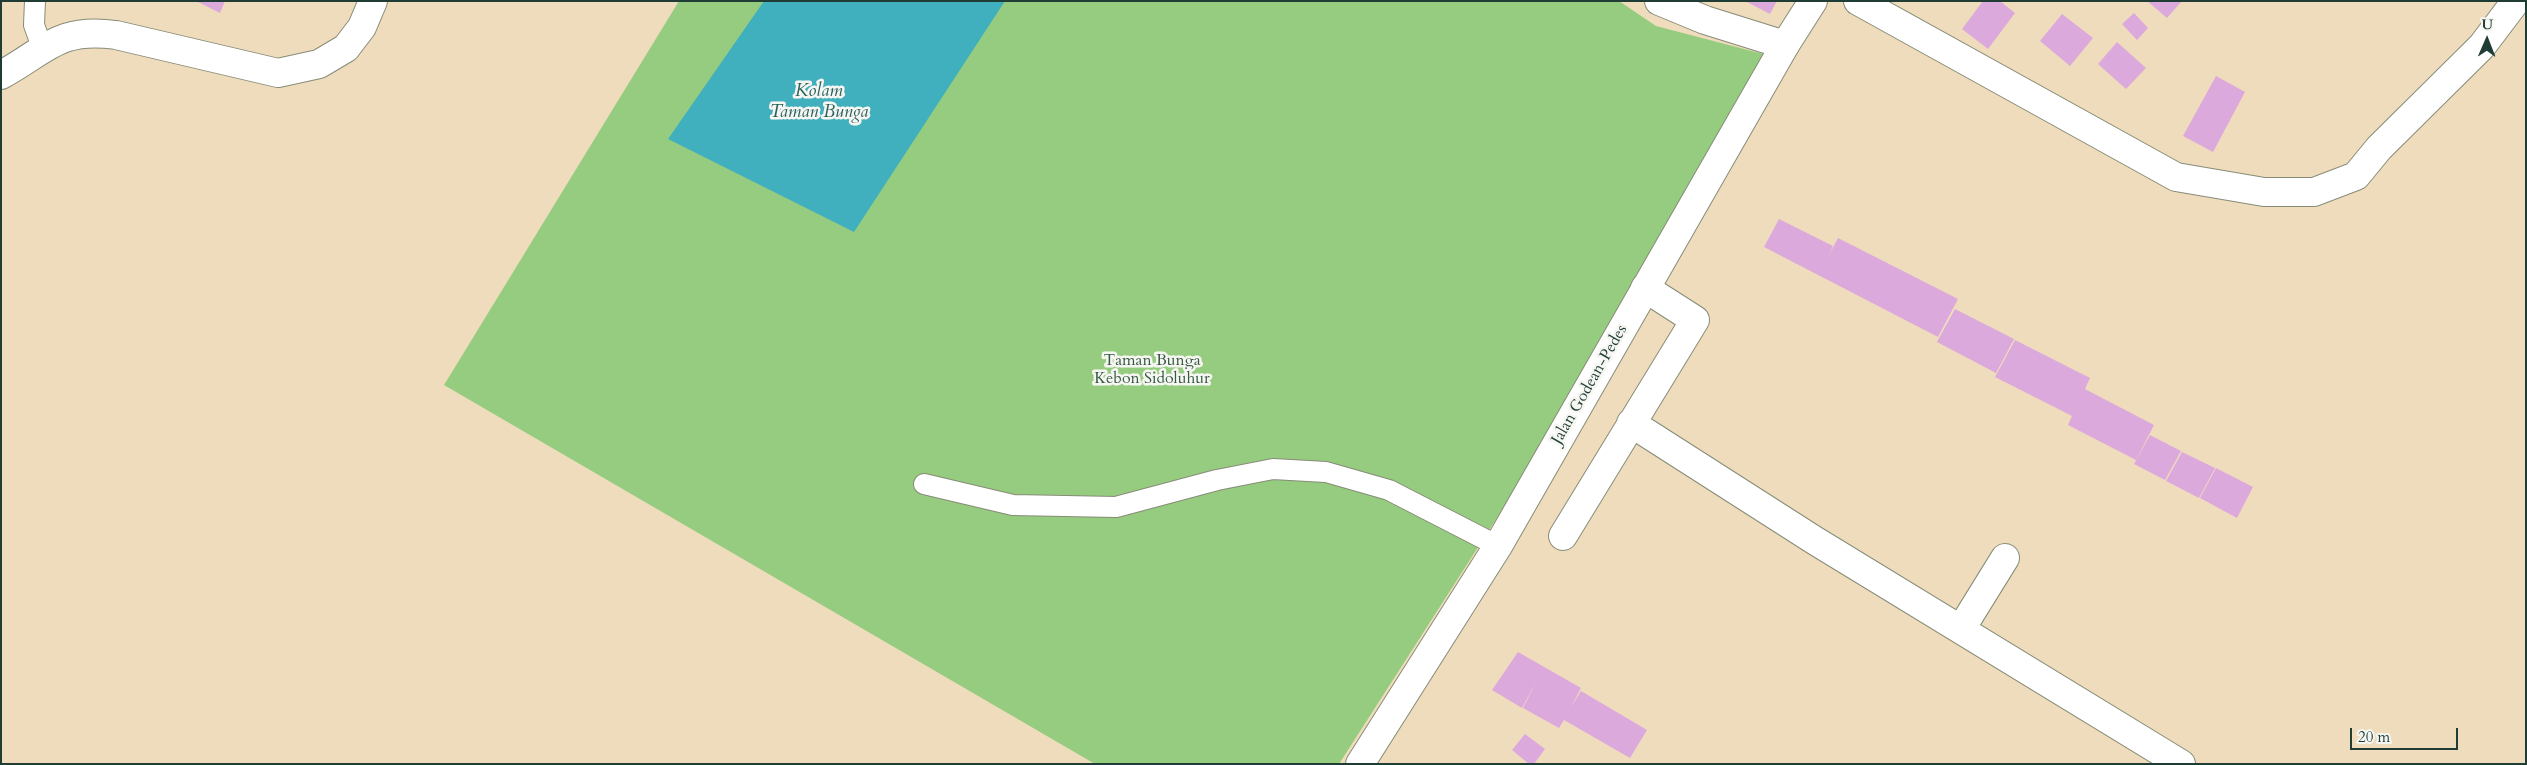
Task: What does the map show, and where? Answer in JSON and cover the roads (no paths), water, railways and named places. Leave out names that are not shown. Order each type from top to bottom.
[{"type":"street","points":[[1,75],[42,47],[58,39],[96,32],[278,73],[319,64],[346,48],[362,27],[373,1]]},
{"type":"street","points":[[1659,1],[1705,20],[1785,45]]},
{"type":"street","name":"Jalan Godean-Pedes","points":[[1360,764],[1498,546],[1785,45],[1813,1]]},
{"type":"street","points":[[1858,1],[2176,177],[2264,192],[2314,192],[2356,176],[2379,148],[2482,46],[2516,1]]},
{"type":"street","points":[[1563,536],[1695,320],[1645,288]]},
{"type":"street","points":[[1631,424],[1961,630],[2181,764]]},
{"type":"street","points":[[1961,630],[2005,558]]},
{"type":"lane","points":[[35,1],[34,25],[42,47]]},
{"type":"lane","points":[[924,484],[1013,505],[1116,507],[1217,480],[1273,469],[1326,472],[1389,490],[1498,546]]},
{"type":"water","name":"Kolam Taman Bunga","points":[[764,1],[1005,1],[854,232],[668,139]]},
{"type":"park label","name":"Taman Bunga Kebon Sidoluhur","points":[[1152,370]]}]
